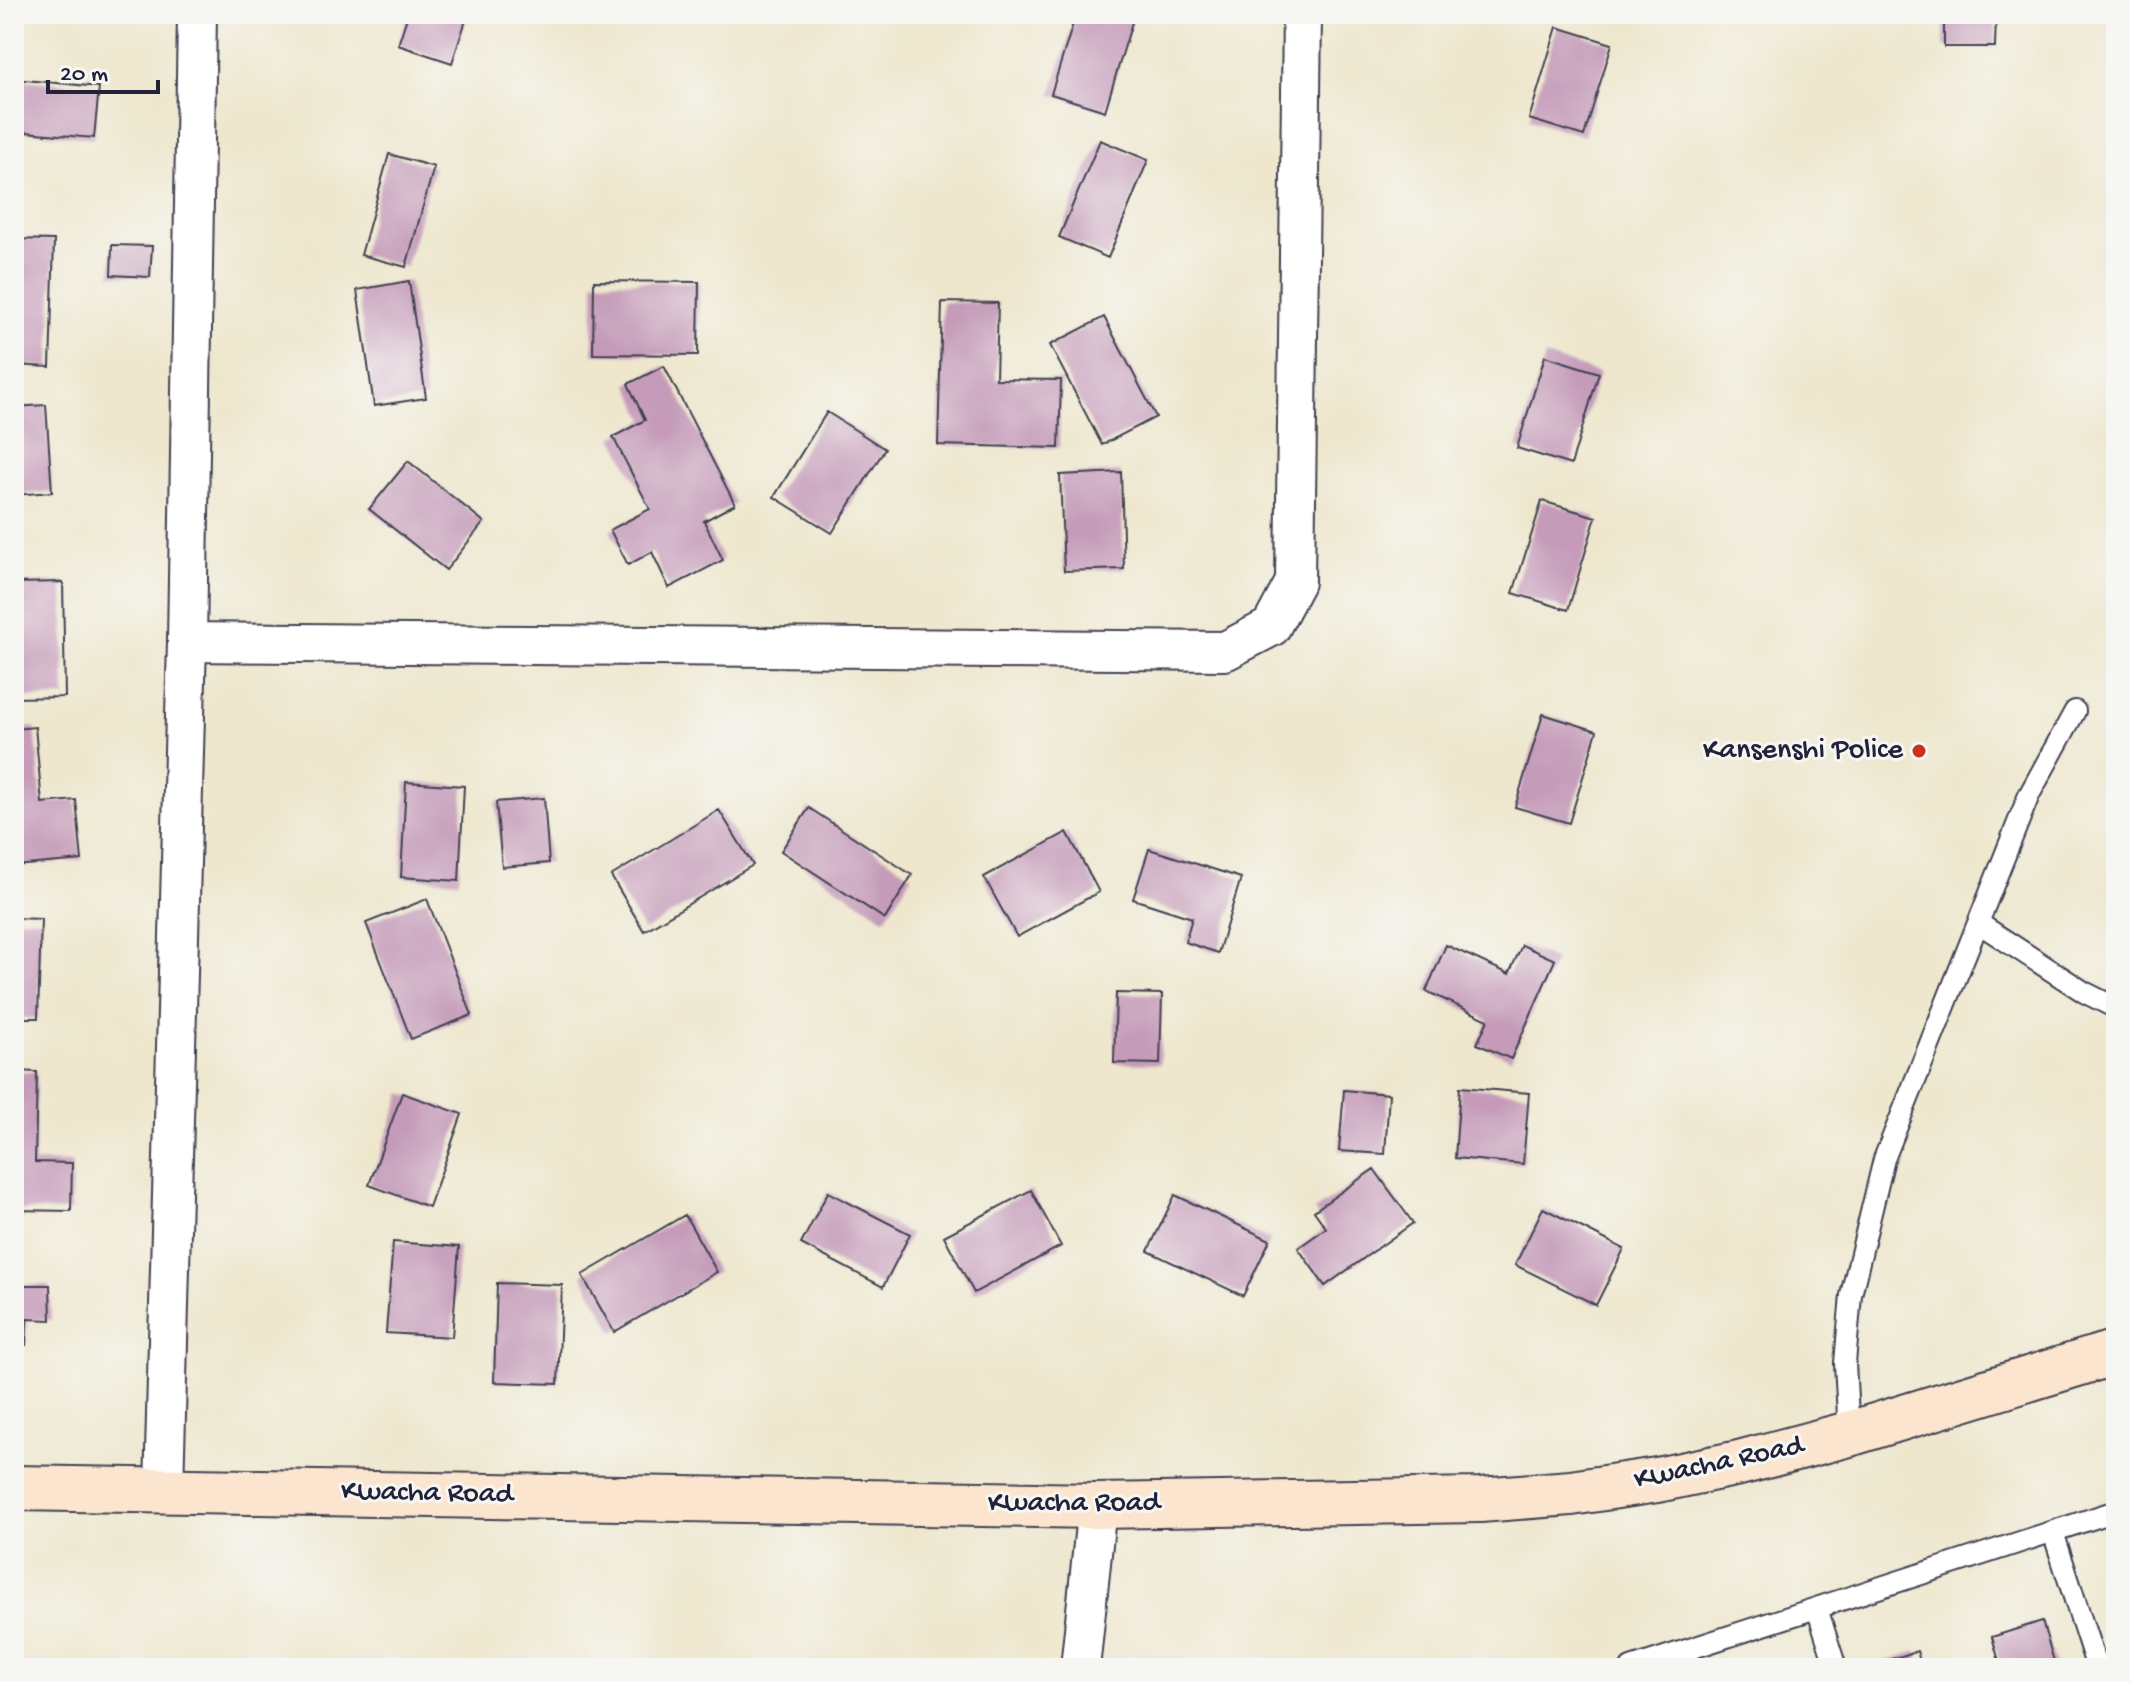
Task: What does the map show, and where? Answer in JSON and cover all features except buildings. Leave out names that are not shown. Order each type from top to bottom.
[{"type":"main road","name":"Kwacha Road","points":[[14,1488],[1097,1506],[1480,1500],[1571,1493],[1739,1463],[1849,1434],[2116,1352]]},
{"type":"street","points":[[164,1489],[187,642],[197,14]]},
{"type":"street","points":[[187,642],[1225,651],[1271,627],[1295,582],[1302,14]]},
{"type":"street","points":[[1080,1668],[1097,1506]]},
{"type":"lane","points":[[1849,1434],[1845,1363],[1851,1295],[1884,1159],[2029,795],[2075,711]]},
{"type":"lane","points":[[1980,924],[2084,992],[2116,1008]]},
{"type":"lane","points":[[1631,1668],[2116,1511]]},
{"type":"lane","points":[[2053,1532],[2097,1668]]},
{"type":"lane","points":[[1817,1608],[1836,1668]]},
{"type":"place","name":"Kansenshi Police","points":[[1919,751]]}]
